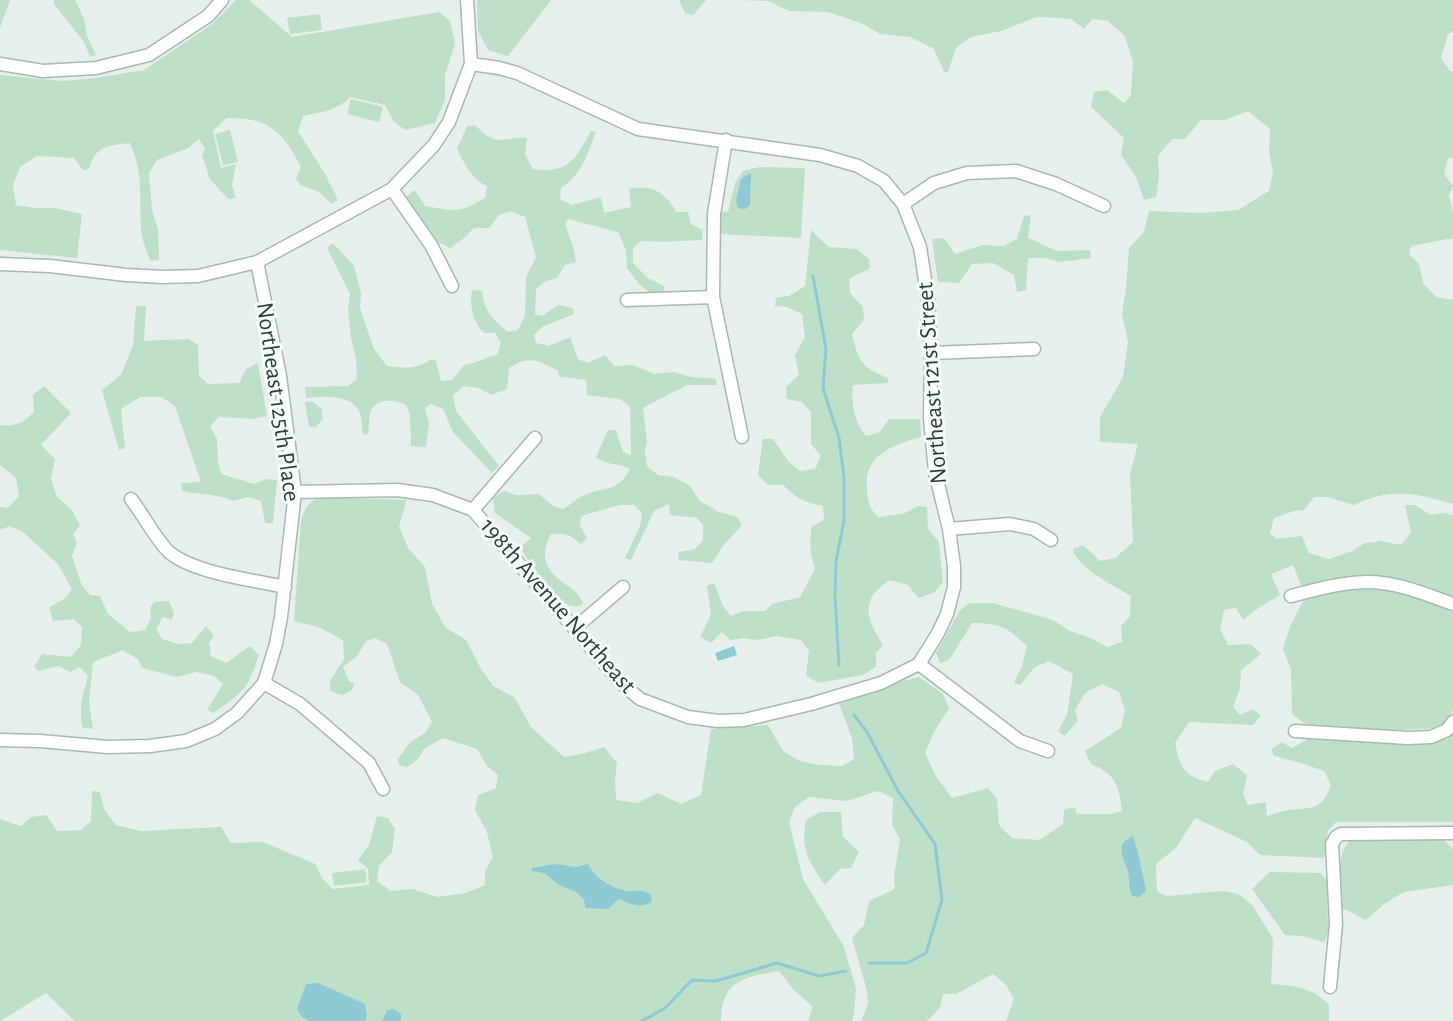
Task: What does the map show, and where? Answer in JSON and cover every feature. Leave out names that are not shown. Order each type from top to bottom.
[{"type":"street","points":[[0,64],[43,71],[96,68],[149,55],[208,16],[222,0]]},
{"type":"street","points":[[0,264],[50,266],[126,275],[198,276],[257,262],[392,189],[434,144],[449,122],[471,64],[467,0]]},
{"type":"street","name":"Northeast 121st Street","points":[[471,64],[517,73],[638,129],[820,155],[858,166],[884,181],[903,204],[920,247],[928,299],[931,353],[930,418],[935,472],[949,528],[954,587],[947,614],[919,664]]},
{"type":"street","points":[[726,140],[714,214],[713,297],[742,437]]},
{"type":"street","points":[[903,204],[934,183],[967,173],[1016,171],[1056,184],[1104,206]]},
{"type":"street","points":[[392,189],[431,245],[452,286]]},
{"type":"street","name":"Northeast 125th Place","points":[[257,262],[280,376],[295,492],[285,587],[276,644],[264,683]]},
{"type":"street","points":[[627,300],[713,297]]},
{"type":"street","points":[[931,353],[1034,349]]},
{"type":"street","points":[[473,510],[536,438]]},
{"type":"street","name":"198th Avenue Northeast","points":[[295,492],[397,490],[434,495],[473,510],[620,682],[640,699],[688,717],[718,721],[744,720],[811,704],[881,683],[919,664]]},
{"type":"street","points":[[131,499],[168,551],[180,559],[200,568],[285,587]]},
{"type":"street","points":[[949,528],[1010,525],[1034,529],[1051,540]]},
{"type":"street","points":[[1291,597],[1322,588],[1381,582],[1411,589],[1453,604]]},
{"type":"street","points":[[575,628],[623,587]]},
{"type":"street","points":[[919,664],[1020,741],[1048,751]]},
{"type":"street","points":[[0,740],[108,747],[150,746],[186,741],[215,729],[237,713],[264,683],[300,704],[369,763],[382,789]]},
{"type":"street","points":[[1295,731],[1408,738],[1431,737],[1447,730],[1453,722]]},
{"type":"street","points":[[1330,987],[1336,924],[1332,844],[1336,837],[1341,834],[1453,833]]},
{"type":"green space","points":[[0,0],[10,0],[0,28]]},
{"type":"green space","points":[[54,0],[75,0],[96,55],[90,57],[84,42],[54,4]]},
{"type":"green space","points":[[236,0],[249,0],[292,37],[439,12],[450,21],[455,43],[445,76],[445,100],[435,123],[405,130],[394,122],[385,105],[350,97],[334,108],[303,116],[298,131],[338,200],[332,204],[319,192],[301,185],[296,179],[301,167],[280,135],[253,120],[226,118],[213,131],[221,168],[236,164],[232,185],[236,198],[228,199],[210,179],[202,155],[205,149],[199,139],[188,148],[157,160],[149,173],[152,210],[158,229],[159,260],[150,261],[141,232],[139,175],[130,143],[104,148],[95,155],[89,169],[83,170],[74,158],[37,156],[20,167],[13,185],[16,205],[55,208],[82,214],[77,258],[0,250],[0,75],[62,81],[144,70],[211,25]]},
{"type":"green space","points":[[477,0],[551,0],[508,56],[488,50],[478,31]]},
{"type":"green space","points":[[679,0],[706,0],[693,15],[685,13]]},
{"type":"green space","points":[[740,0],[1453,0],[1453,31],[1448,34],[1441,58],[1450,71],[1453,71],[1453,158],[1448,158],[1444,174],[1453,186],[1449,195],[1453,212],[1453,238],[1411,246],[1409,254],[1419,264],[1423,283],[1436,297],[1453,300],[1453,504],[1403,494],[1380,496],[1354,505],[1327,497],[1314,497],[1304,510],[1274,518],[1270,533],[1277,539],[1302,536],[1309,553],[1329,559],[1352,551],[1365,543],[1381,541],[1401,545],[1411,532],[1405,505],[1415,505],[1431,515],[1444,513],[1453,515],[1453,597],[1418,587],[1333,580],[1302,587],[1293,565],[1271,574],[1280,595],[1243,620],[1236,608],[1224,610],[1220,629],[1228,645],[1251,644],[1261,654],[1241,670],[1240,688],[1233,707],[1240,715],[1253,709],[1261,715],[1253,725],[1189,722],[1175,743],[1181,764],[1193,777],[1208,782],[1215,771],[1233,764],[1247,775],[1243,794],[1248,805],[1266,802],[1267,816],[1287,810],[1311,808],[1320,804],[1331,786],[1325,772],[1274,756],[1271,749],[1282,742],[1292,748],[1308,739],[1426,745],[1444,738],[1453,730],[1453,822],[1336,822],[1328,831],[1324,858],[1260,855],[1247,842],[1195,818],[1176,848],[1156,864],[1157,892],[1168,896],[1222,891],[1239,894],[1253,906],[1273,939],[1271,984],[1296,987],[1316,994],[1329,1005],[1329,1021],[1006,1021],[1014,999],[1006,985],[993,974],[956,994],[943,994],[940,1008],[927,1021],[861,1021],[868,1004],[867,991],[852,938],[864,925],[869,901],[895,889],[894,877],[900,839],[892,825],[893,798],[878,791],[847,801],[809,797],[795,807],[789,822],[803,879],[843,945],[856,989],[852,1021],[808,1021],[813,1007],[794,990],[779,971],[746,979],[730,989],[722,1007],[721,1021],[75,1021],[46,993],[0,1021],[0,819],[21,826],[31,817],[46,815],[57,831],[81,830],[91,821],[92,791],[100,792],[104,809],[116,825],[141,831],[221,827],[231,843],[263,842],[315,864],[322,878],[333,889],[369,885],[368,869],[358,860],[369,845],[377,816],[388,818],[395,829],[392,852],[379,866],[377,881],[391,891],[412,889],[438,897],[466,893],[485,885],[485,871],[493,857],[487,832],[475,810],[478,795],[496,788],[498,775],[487,766],[477,749],[443,738],[424,749],[417,760],[407,767],[399,765],[398,759],[410,742],[425,733],[432,722],[418,695],[400,682],[387,644],[375,638],[366,641],[357,656],[343,667],[349,681],[355,684],[351,691],[342,695],[330,691],[330,681],[344,659],[343,640],[318,627],[294,621],[301,520],[308,505],[321,497],[407,500],[399,526],[408,548],[425,567],[432,604],[446,628],[466,640],[493,686],[514,697],[531,727],[564,757],[604,747],[617,763],[616,800],[637,803],[658,793],[681,804],[701,795],[711,729],[768,725],[783,751],[800,761],[818,765],[842,766],[854,759],[852,738],[839,704],[919,677],[943,694],[949,708],[934,732],[925,753],[936,776],[952,798],[988,788],[997,799],[999,825],[1012,838],[1039,840],[1063,824],[1064,810],[1075,807],[1077,814],[1111,814],[1122,811],[1115,782],[1106,772],[1091,764],[1085,751],[1121,728],[1125,710],[1119,692],[1102,684],[1085,693],[1075,710],[1078,721],[1064,736],[1058,731],[1067,715],[1073,674],[1049,661],[1034,668],[1020,685],[1014,683],[1022,666],[1027,646],[1008,630],[996,625],[972,623],[949,660],[940,663],[936,653],[960,610],[970,603],[993,603],[1053,620],[1070,631],[1091,638],[1107,647],[1122,642],[1121,626],[1130,616],[1131,596],[1081,563],[1073,549],[1083,545],[1100,561],[1115,558],[1133,542],[1130,474],[1138,444],[1100,442],[1100,417],[1123,377],[1128,342],[1122,314],[1129,248],[1144,232],[1149,211],[1201,213],[1238,210],[1269,191],[1273,173],[1269,152],[1270,129],[1248,111],[1224,120],[1201,120],[1185,139],[1172,139],[1158,156],[1159,177],[1156,197],[1144,200],[1136,177],[1121,155],[1124,138],[1091,107],[1094,92],[1107,90],[1124,103],[1131,95],[1133,61],[1124,35],[1108,21],[1092,19],[1084,29],[1071,19],[1037,17],[1001,31],[971,37],[956,48],[948,72],[944,72],[934,49],[910,37],[880,34],[863,24],[828,12],[789,11],[768,1]]},
{"type":"green space","points":[[320,14],[322,30],[290,34],[287,18]]},
{"type":"green space","points":[[351,99],[383,107],[379,122],[347,114]]},
{"type":"green space","points":[[475,125],[494,139],[527,138],[525,154],[533,169],[545,170],[563,167],[570,162],[581,149],[591,131],[596,132],[579,170],[561,188],[560,199],[572,205],[601,197],[604,213],[631,207],[629,189],[651,189],[668,199],[676,212],[688,212],[691,224],[703,230],[702,240],[641,241],[633,248],[633,263],[648,278],[664,286],[664,292],[651,294],[639,284],[627,268],[626,250],[618,232],[568,219],[565,224],[576,262],[565,265],[557,278],[546,281],[536,289],[535,314],[542,316],[558,305],[573,308],[574,314],[542,327],[534,335],[536,343],[549,346],[570,337],[578,359],[588,363],[605,355],[614,366],[633,365],[654,374],[674,372],[691,377],[716,379],[717,385],[687,385],[643,408],[647,466],[658,475],[674,477],[690,486],[700,501],[719,512],[737,517],[742,525],[723,546],[712,563],[678,560],[679,552],[695,549],[703,540],[703,525],[697,518],[670,515],[669,504],[654,511],[631,560],[625,558],[640,526],[642,513],[634,505],[620,505],[581,516],[580,525],[587,538],[581,544],[567,535],[551,534],[545,551],[548,567],[560,581],[581,598],[583,604],[571,606],[549,588],[524,553],[521,547],[531,538],[495,513],[493,498],[504,491],[517,495],[539,494],[553,506],[563,509],[582,496],[615,486],[625,477],[630,469],[596,457],[608,430],[616,430],[623,452],[631,455],[630,406],[620,399],[587,395],[586,380],[560,377],[557,370],[528,360],[509,368],[507,389],[491,395],[479,388],[464,386],[453,395],[456,411],[499,466],[492,473],[453,432],[443,409],[431,404],[425,408],[429,424],[426,447],[411,446],[410,415],[406,405],[391,401],[380,402],[372,408],[368,434],[363,435],[359,411],[349,401],[335,397],[306,398],[305,387],[348,386],[357,379],[348,311],[350,294],[327,248],[333,243],[354,266],[361,293],[360,308],[374,349],[387,366],[416,367],[431,359],[436,361],[441,381],[452,380],[464,365],[497,355],[501,343],[495,333],[484,333],[477,324],[472,308],[472,290],[482,291],[487,310],[508,332],[518,330],[525,315],[526,277],[536,257],[525,217],[510,211],[499,215],[489,228],[474,228],[450,248],[438,242],[405,198],[415,190],[425,206],[456,210],[469,207],[485,198],[487,186],[473,175],[457,149],[467,126]]},
{"type":"green space","points":[[230,130],[238,162],[223,165],[215,134]]},
{"type":"green space","points":[[760,167],[805,168],[801,238],[720,234],[722,212],[728,212],[735,183],[743,171]]},
{"type":"green space","points":[[1031,215],[1028,238],[1057,251],[1090,250],[1091,258],[1060,262],[1044,258],[1028,258],[1026,290],[1017,292],[1014,275],[993,263],[972,264],[959,283],[938,282],[932,239],[944,238],[955,254],[982,245],[1004,246],[1017,239],[1024,216]]},
{"type":"green space","points":[[811,230],[829,247],[857,249],[869,259],[870,268],[849,279],[850,293],[863,307],[864,320],[852,334],[862,362],[888,378],[888,383],[853,385],[852,399],[856,418],[866,436],[880,432],[889,419],[920,419],[921,437],[891,447],[875,459],[867,476],[868,500],[870,507],[878,517],[903,514],[918,506],[927,507],[928,529],[939,542],[943,582],[934,593],[918,598],[908,585],[890,580],[880,587],[873,595],[868,610],[883,645],[876,653],[876,667],[863,675],[818,683],[806,675],[809,651],[801,640],[777,636],[757,640],[743,638],[730,640],[722,632],[711,643],[700,637],[711,615],[707,586],[714,583],[723,606],[731,616],[744,611],[765,611],[772,604],[800,597],[815,569],[810,548],[811,532],[812,526],[824,520],[823,506],[801,499],[783,485],[768,485],[758,475],[763,439],[773,439],[788,461],[800,471],[815,469],[821,456],[811,444],[811,412],[802,402],[787,399],[786,387],[799,375],[795,355],[805,337],[802,314],[787,307],[775,306],[776,298],[789,296],[805,286]]},
{"type":"green space","points":[[136,306],[146,306],[144,341],[188,339],[198,345],[199,376],[208,384],[239,383],[246,369],[258,363],[267,416],[253,419],[219,417],[210,426],[217,439],[221,474],[254,484],[267,479],[277,480],[273,523],[265,523],[261,501],[248,497],[233,501],[214,495],[182,491],[181,483],[201,482],[175,406],[162,397],[140,397],[121,409],[125,448],[119,450],[102,390],[121,375],[133,345]]},
{"type":"green space","points":[[44,386],[71,413],[41,445],[55,459],[51,479],[57,497],[72,510],[80,526],[73,534],[77,543],[72,556],[82,586],[90,595],[100,596],[108,614],[130,632],[145,630],[151,618],[150,608],[154,602],[169,601],[174,613],[172,620],[163,617],[156,629],[162,639],[178,644],[192,643],[206,626],[214,636],[209,643],[211,656],[226,663],[250,646],[259,655],[243,690],[213,713],[207,710],[223,684],[214,676],[196,672],[177,677],[142,668],[138,659],[122,650],[93,663],[89,702],[93,729],[83,728],[81,708],[88,676],[80,667],[70,672],[59,666],[38,671],[34,667],[42,654],[71,657],[81,645],[82,627],[74,619],[53,621],[49,607],[63,600],[72,590],[58,564],[23,532],[10,526],[0,530],[0,507],[8,508],[19,496],[16,478],[0,465],[0,425],[15,425],[31,415],[34,412],[33,395]]},
{"type":"green space","points":[[305,402],[313,402],[322,409],[323,419],[316,427],[309,427]]},
{"type":"green space","points":[[1361,589],[1394,590],[1426,600],[1453,612],[1453,709],[1451,717],[1441,728],[1398,730],[1309,726],[1292,714],[1291,669],[1283,649],[1290,627],[1305,597]]},
{"type":"green space","points":[[820,812],[841,812],[843,837],[859,852],[851,868],[840,869],[825,885],[810,862],[804,839],[806,820]]},
{"type":"green space","points":[[1354,837],[1441,837],[1453,849],[1453,885],[1404,892],[1384,904],[1366,920],[1342,908],[1341,860],[1347,843]]},
{"type":"green space","points":[[365,869],[367,882],[334,886],[332,873]]},
{"type":"green space","points":[[1270,872],[1320,873],[1327,880],[1328,934],[1324,942],[1302,936],[1285,935],[1252,889]]},
{"type":"water","points":[[751,173],[750,205],[745,209],[738,208],[736,201],[741,179]]},
{"type":"water","points":[[734,646],[737,655],[718,661],[715,653]]},
{"type":"water","points":[[1133,836],[1146,891],[1139,897],[1132,896],[1128,871],[1121,850],[1127,839]]},
{"type":"water","points":[[555,864],[576,867],[588,864],[599,878],[610,885],[621,890],[643,891],[650,894],[652,899],[650,903],[642,905],[631,904],[619,899],[608,909],[586,908],[583,898],[576,892],[559,885],[544,873],[532,871],[532,868]]},
{"type":"water","points":[[318,983],[365,1004],[367,1015],[365,1021],[310,1021],[302,1017],[297,1009],[306,984]]},
{"type":"water","points":[[394,1009],[401,1014],[401,1021],[382,1021],[387,1010]]},
{"type":"waterway","points":[[813,276],[826,349],[823,388],[839,438],[844,477],[844,521],[836,561],[835,596],[839,665]]},
{"type":"waterway","points":[[854,715],[867,732],[898,791],[935,844],[942,900],[926,953],[907,963],[869,963]]},
{"type":"waterway","points":[[642,1021],[665,1008],[692,980],[716,981],[777,963],[819,976],[846,971]]}]
